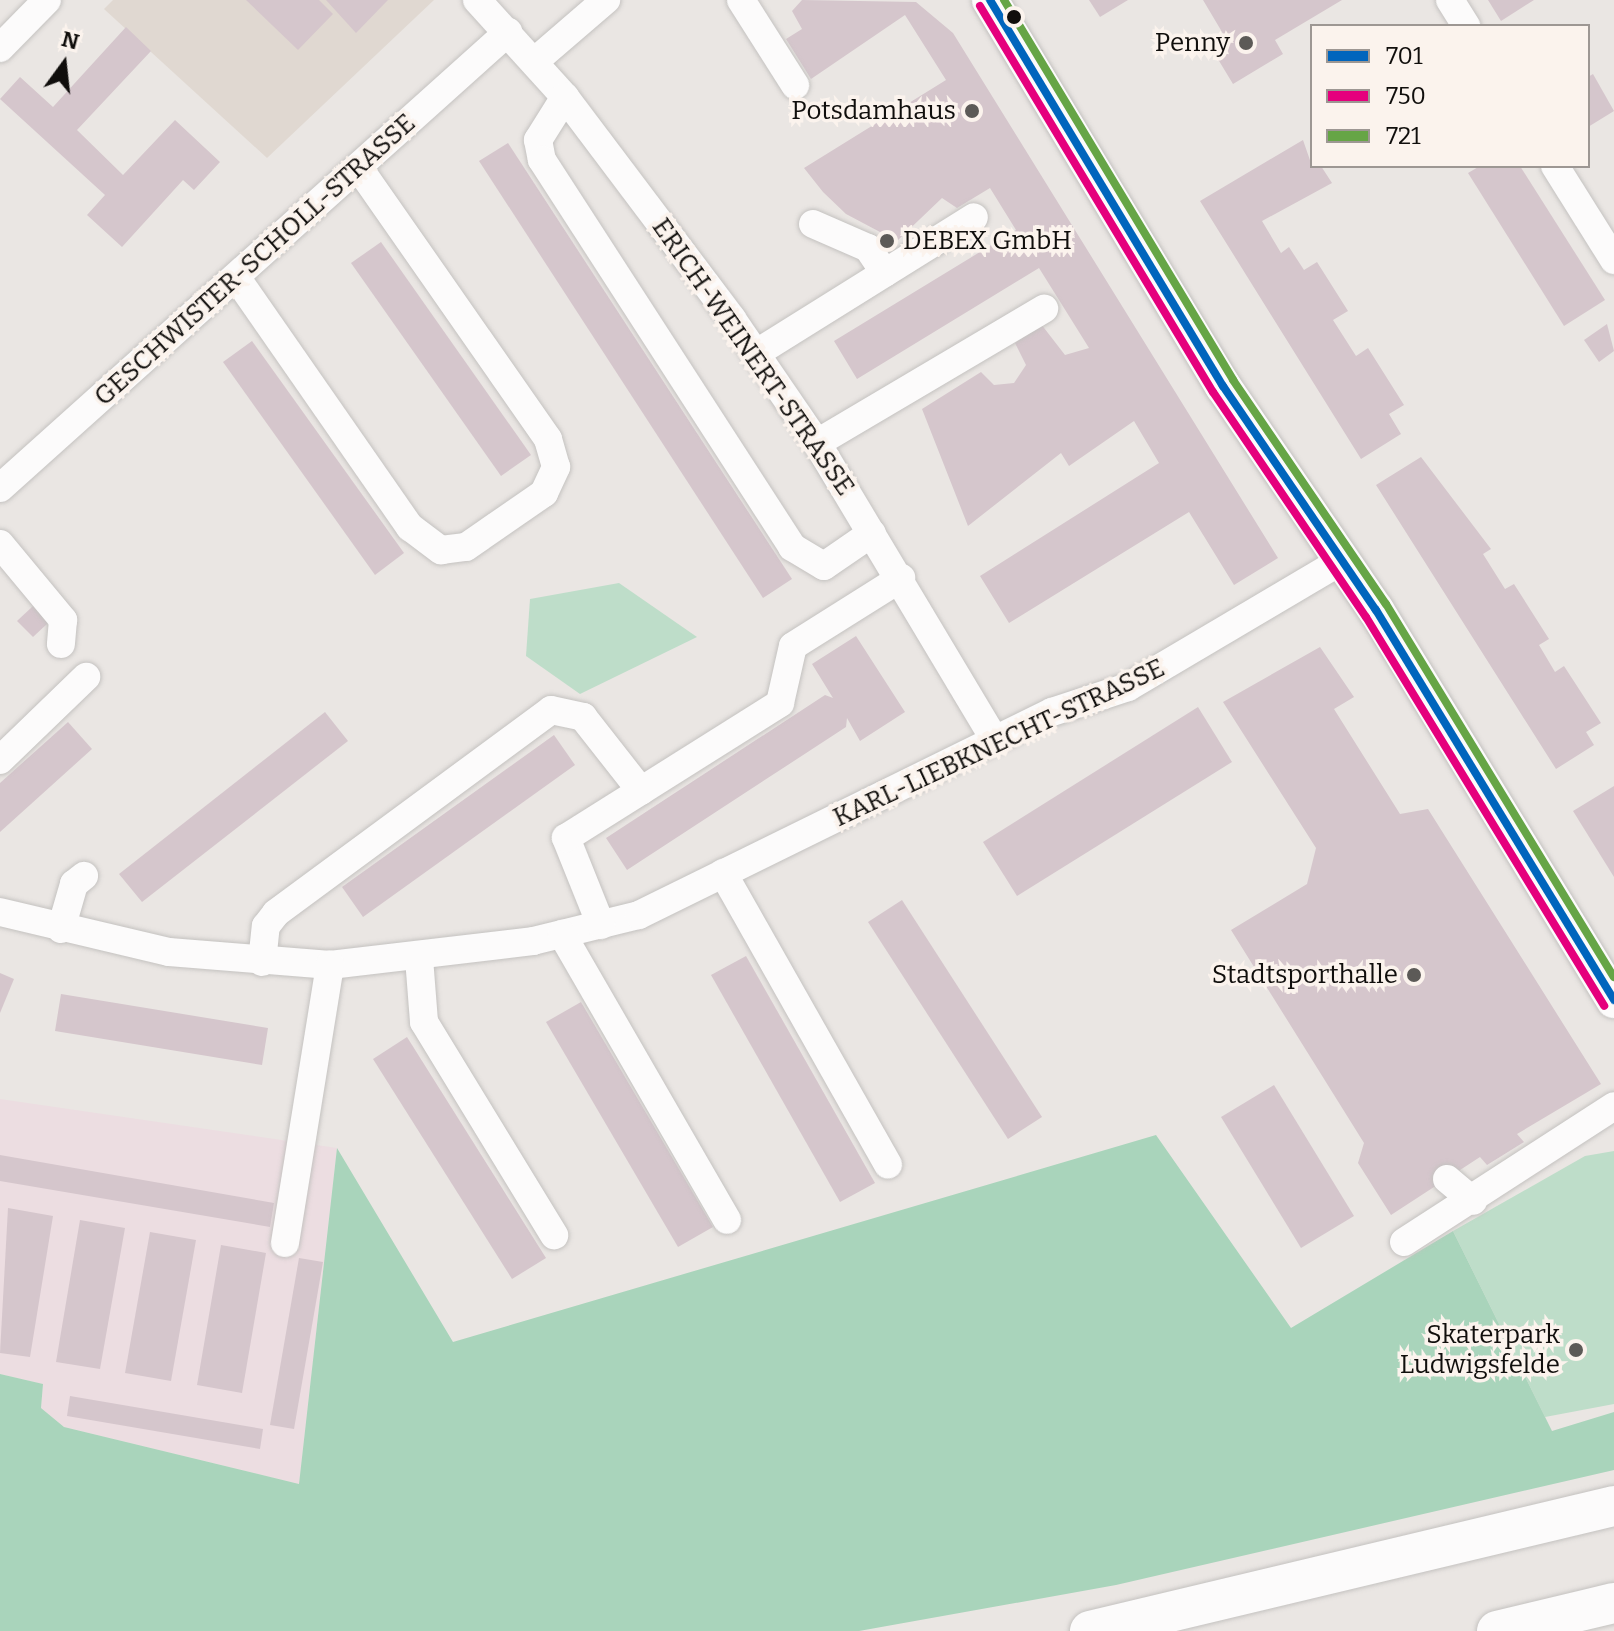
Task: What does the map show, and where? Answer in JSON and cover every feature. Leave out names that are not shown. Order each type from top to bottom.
[{"type":"highway","points":[[1090,1631],[1614,1506]]},
{"type":"highway","points":[[1497,1631],[1614,1603]]},
{"type":"main road","points":[[990,0],[1223,386],[1343,560],[1614,1000]]},
{"type":"street","points":[[0,48],[47,0]]},
{"type":"street","name":"ERICH-WEINERT-STRASSE","points":[[477,0],[565,97],[755,354],[817,443],[901,578],[995,740]]},
{"type":"street","points":[[535,61],[606,0]]},
{"type":"street","points":[[741,0],[795,85]]},
{"type":"street","points":[[1450,0],[1465,24]]},
{"type":"street","name":"GESCHWISTER-SCHOLL-STRASSE","points":[[0,488],[360,170],[508,32]]},
{"type":"street","points":[[565,97],[538,140],[542,160],[792,547],[824,566],[872,533]]},
{"type":"street","points":[[1556,168],[1614,260]]},
{"type":"street","points":[[236,277],[410,527],[441,550],[466,547],[544,493],[556,467],[548,439],[360,170]]},
{"type":"street","points":[[755,354],[974,217]]},
{"type":"street","points":[[813,224],[868,248],[885,273]]},
{"type":"street","points":[[817,443],[1044,309]]},
{"type":"street","points":[[0,544],[63,620],[61,644]]},
{"type":"street","name":"KARL-LIEBKNECHT-STRASSE","points":[[0,912],[61,929],[262,962],[330,965],[419,958],[601,925],[639,915],[995,740],[1128,687],[1343,560]]},
{"type":"street","points":[[601,925],[566,838],[780,703],[793,646],[901,578]]},
{"type":"street","points":[[0,760],[86,677]]},
{"type":"street","points":[[262,962],[266,926],[276,913],[551,710],[583,717],[641,791]]},
{"type":"street","points":[[723,873],[888,1165]]},
{"type":"street","points":[[61,929],[74,884],[84,876]]},
{"type":"street","points":[[562,934],[727,1220]]},
{"type":"street","points":[[419,958],[424,1022],[554,1235]]},
{"type":"street","points":[[285,1243],[330,965]]},
{"type":"street","points":[[1404,1242],[1473,1201],[1614,1106]]},
{"type":"street","points":[[1447,1179],[1473,1201]]},
{"type":"shaded area","points":[[113,0],[434,0],[267,158],[104,9]]},
{"type":"shaded area","points":[[0,1099],[337,1148],[299,1484],[64,1427],[41,1408],[43,1384],[0,1374]]},
{"type":"green space","points":[[619,583],[697,637],[580,694],[526,656],[530,599]]},
{"type":"green space","points":[[1156,1135],[1291,1328],[1453,1231],[1552,1431],[1614,1412],[1614,1470],[1116,1585],[859,1631],[0,1631],[0,1374],[43,1384],[41,1408],[64,1427],[299,1484],[337,1148],[453,1342]]},
{"type":"green space","points":[[1614,1151],[1614,1404],[1545,1417],[1453,1231],[1585,1156]]},
{"type":"building","points":[[246,0],[319,0],[333,14],[298,50]]},
{"type":"building","points":[[326,0],[388,0],[356,33]]},
{"type":"building","points":[[802,0],[916,2],[953,33],[1278,558],[1234,585],[1189,512],[1009,623],[980,576],[1159,463],[1134,421],[1069,466],[1061,453],[968,526],[922,409],[981,372],[994,385],[1014,383],[1026,365],[1015,343],[1041,324],[1065,355],[1089,348],[1039,268],[857,379],[834,341],[1016,230],[990,188],[957,208],[942,198],[897,241],[846,214],[823,192],[804,168],[946,80],[905,15],[811,79],[786,39],[802,29],[792,11]]},
{"type":"building","points":[[1089,0],[1128,0],[1100,17]]},
{"type":"building","name":"Penny","points":[[1203,0],[1342,0],[1275,40],[1283,54],[1233,84],[1210,46],[1225,37]]},
{"type":"building","points":[[1488,0],[1534,0],[1501,21]]},
{"type":"building","points":[[126,27],[151,51],[77,130],[123,175],[175,120],[220,162],[194,190],[183,180],[122,247],[87,215],[105,195],[0,99],[20,77],[53,107]]},
{"type":"building","points":[[1593,74],[1614,111],[1590,126],[1590,76]]},
{"type":"building","points":[[1303,140],[1310,168],[1322,168],[1332,183],[1262,221],[1281,253],[1289,247],[1304,270],[1317,262],[1348,311],[1333,320],[1356,356],[1368,348],[1404,405],[1389,414],[1401,434],[1361,459],[1200,201]]},
{"type":"building","points":[[508,143],[792,579],[763,598],[479,161]]},
{"type":"building","points":[[1477,168],[1521,168],[1605,300],[1564,326],[1468,173]]},
{"type":"building","points":[[381,242],[531,455],[501,476],[351,263]]},
{"type":"building","points":[[1607,324],[1614,351],[1599,362],[1584,340]]},
{"type":"building","points":[[252,341],[404,553],[375,575],[223,362]]},
{"type":"building","points":[[1421,457],[1491,549],[1483,554],[1505,589],[1514,584],[1549,639],[1539,645],[1555,672],[1564,666],[1601,723],[1586,732],[1594,745],[1556,769],[1376,485]]},
{"type":"building","points":[[33,606],[48,623],[33,637],[17,621]]},
{"type":"building","points":[[856,636],[905,712],[860,741],[847,718],[846,727],[627,870],[606,838],[825,695],[833,698],[812,664]]},
{"type":"building","points":[[1320,647],[1354,697],[1334,709],[1400,814],[1428,809],[1601,1084],[1517,1134],[1524,1142],[1487,1165],[1480,1157],[1391,1215],[1358,1163],[1364,1143],[1231,930],[1307,884],[1316,848],[1223,702]]},
{"type":"building","points":[[1198,707],[1232,762],[1017,896],[983,842]]},
{"type":"building","points":[[325,712],[348,741],[142,902],[119,874]]},
{"type":"building","points":[[68,722],[92,749],[0,832],[0,783]]},
{"type":"building","points":[[554,735],[575,765],[363,917],[342,887]]},
{"type":"building","points":[[1614,786],[1614,877],[1573,811]]},
{"type":"building","points":[[902,900],[1042,1117],[1008,1139],[868,922]]},
{"type":"building","points":[[746,956],[875,1183],[840,1202],[711,975]]},
{"type":"building","points":[[0,973],[14,979],[0,1013]]},
{"type":"building","points":[[61,994],[268,1028],[262,1065],[55,1031]]},
{"type":"building","points":[[581,1002],[713,1227],[678,1247],[546,1022]]},
{"type":"building","points":[[407,1037],[546,1258],[512,1279],[373,1059]]},
{"type":"building","points":[[1274,1085],[1354,1216],[1301,1248],[1221,1117]]},
{"type":"building","points":[[0,1155],[274,1203],[270,1227],[0,1181]]},
{"type":"building","points":[[8,1208],[53,1216],[30,1357],[0,1353]]},
{"type":"building","points":[[80,1220],[125,1228],[100,1369],[56,1362]]},
{"type":"building","points":[[150,1232],[196,1240],[171,1381],[125,1373]]},
{"type":"building","points":[[221,1245],[266,1253],[242,1393],[197,1385]]},
{"type":"building","points":[[299,1258],[323,1262],[294,1429],[270,1425]]},
{"type":"building","points":[[70,1396],[263,1429],[260,1449],[67,1416]]},
{"type":"transit line","name":"701","points":[[990,0],[1223,386],[1376,610],[1614,1000]]},
{"type":"transit line","name":"721","points":[[1004,0],[1233,380],[1386,604],[1614,977]]},
{"type":"transit line","name":"750","points":[[980,6],[1213,392],[1366,617],[1604,1006]]},
{"type":"place","name":"Penny","points":[[1246,43]]},
{"type":"place","name":"Potsdamhaus","points":[[972,111]]},
{"type":"place","name":"DEBEX GmbH","points":[[887,241]]},
{"type":"place","name":"Stadtsporthalle","points":[[1414,975]]},
{"type":"place","name":"Skaterpark Ludwigsfelde","points":[[1576,1350]]}]
